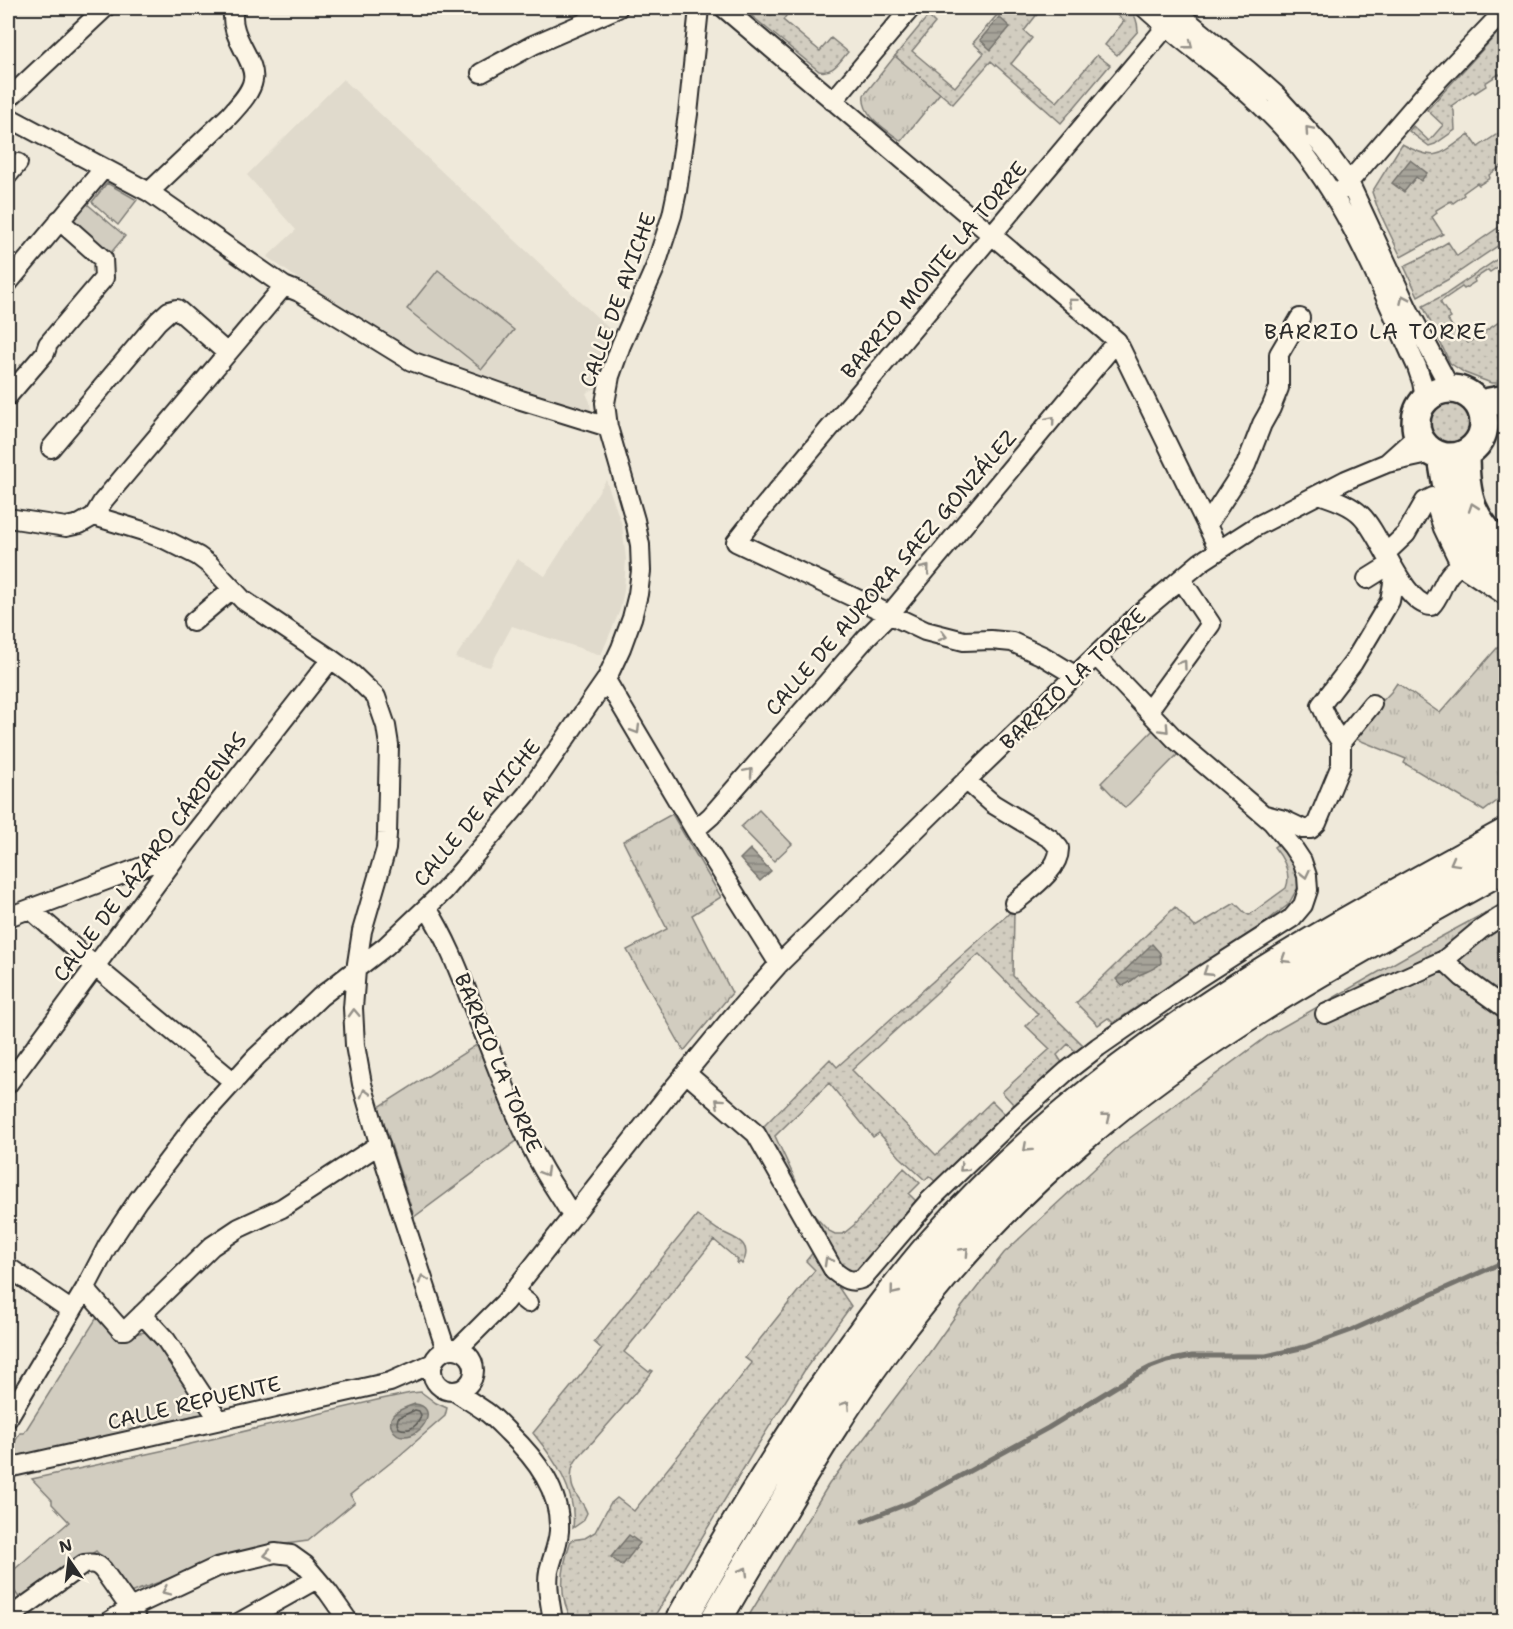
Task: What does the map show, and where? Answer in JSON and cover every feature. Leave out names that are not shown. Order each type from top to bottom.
[{"type":"main road","points":[[1448,447],[1484,419],[1479,404],[1466,392],[1437,393],[1418,409],[1416,429],[1448,447],[1465,472],[1468,492],[1477,520],[1485,531],[1506,550]]},
{"type":"main road","points":[[1479,404],[1506,399]]},
{"type":"main road","name":"BARRIO LA TORRE","points":[[1448,447],[1506,419]]},
{"type":"main road","points":[[1448,447],[1454,515],[1463,534],[1472,545],[1490,563],[1506,571]]},
{"type":"main road","points":[[680,1622],[775,1461],[858,1337],[935,1241],[1017,1158],[1063,1115],[1107,1080],[1212,1004],[1306,946],[1506,834]]},
{"type":"main road","points":[[715,1622],[801,1476],[883,1351],[955,1262],[1033,1180],[1125,1102],[1261,1006],[1506,866]]},
{"type":"street","points":[[8,99],[105,8]]},
{"type":"street","points":[[149,192],[229,116],[244,98],[253,81],[253,70],[236,33],[232,17],[234,8]]},
{"type":"street","points":[[481,73],[533,45],[618,8]]},
{"type":"street","name":"CALLE DE AVICHE","points":[[356,970],[427,908],[476,856],[527,794],[606,680],[632,618],[639,594],[640,545],[608,427],[605,403],[610,375],[655,268],[672,215],[688,114],[699,8]]},
{"type":"street","points":[[724,8],[744,22],[833,101],[1117,341],[1219,550]]},
{"type":"street","points":[[833,101],[911,8]]},
{"type":"street","points":[[1145,8],[1232,80],[1293,138],[1353,228],[1422,382],[1437,393]]},
{"type":"street","points":[[1172,8],[1275,94],[1325,149],[1349,182],[1408,309],[1437,393]]},
{"type":"street","points":[[1335,199],[1424,95],[1506,9]]},
{"type":"street","name":"BARRIO MONTE LA TORRE","points":[[889,615],[736,542],[1166,27]]},
{"type":"street","points":[[8,117],[149,192],[284,286],[299,292],[411,361],[608,427]]},
{"type":"street","points":[[8,283],[104,168]]},
{"type":"street","points":[[8,396],[104,278],[103,259],[59,220]]},
{"type":"street","points":[[8,518],[66,527],[80,524],[94,516],[103,501],[284,286]]},
{"type":"street","points":[[51,448],[169,310],[177,309],[227,353]]},
{"type":"street","points":[[1207,525],[1246,465],[1262,424],[1280,388],[1279,354],[1300,318]]},
{"type":"street","name":"CALLE DE AURORA SAEZ GONZÁLEZ","points":[[695,830],[711,816],[889,615],[1117,341]]},
{"type":"street","name":"BARRIO LA TORRE","points":[[433,1363],[437,1356],[459,1353],[509,1296],[686,1073],[779,964],[1138,615],[1219,550],[1255,527],[1346,480],[1387,463],[1448,447]]},
{"type":"street","points":[[1319,494],[1361,514],[1390,563],[1416,599],[1426,606],[1435,603],[1445,581],[1455,568],[1461,566]]},
{"type":"street","points":[[1367,579],[1390,563],[1425,501],[1433,497],[1461,566],[1506,596]]},
{"type":"street","name":"CALLE DE AVICHE","points":[[94,516],[143,531],[184,548],[210,565],[243,600],[353,675],[376,697],[390,745],[388,817],[386,849],[362,932],[356,970],[353,998],[355,1046],[362,1084],[380,1144],[459,1353]]},
{"type":"street","points":[[1264,815],[1284,820],[1303,829],[1311,829],[1317,823],[1341,765],[1341,742],[1321,705],[1353,663],[1390,601],[1390,563]]},
{"type":"street","points":[[1148,711],[1211,624],[1181,579]]},
{"type":"street","points":[[193,622],[232,589]]},
{"type":"street","points":[[889,615],[925,631],[964,641],[1012,642],[1076,675]]},
{"type":"street","points":[[686,1073],[756,1134],[834,1271],[845,1280],[856,1281],[863,1278],[929,1201],[1067,1071],[1195,980],[1292,918],[1303,905],[1308,890],[1307,876],[1302,861],[1292,846],[1264,815],[1175,739],[1096,656]]},
{"type":"street","name":"CALLE DE LÁZARO CÁRDENAS","points":[[8,1084],[179,853],[331,659]]},
{"type":"street","points":[[606,680],[695,830],[779,964]]},
{"type":"street","points":[[1341,742],[1372,704]]},
{"type":"street","points":[[967,781],[993,804],[1051,839],[1059,848],[1059,857],[1050,870],[1014,903]]},
{"type":"street","points":[[8,917],[179,853]]},
{"type":"street","name":"BARRIO LA TORRE","points":[[427,908],[439,926],[460,971],[483,1034],[542,1169],[573,1216]]},
{"type":"street","points":[[30,909],[234,1082]]},
{"type":"street","points":[[1325,1014],[1443,960],[1480,930],[1506,913]]},
{"type":"street","points":[[1443,960],[1506,1009]]},
{"type":"street","points":[[8,1418],[85,1289],[108,1245],[138,1200],[198,1120],[256,1058],[304,1012],[356,970]]},
{"type":"street","points":[[85,1289],[121,1330],[126,1330],[212,1246],[239,1228],[282,1208],[380,1144]]},
{"type":"street","points":[[8,1268],[72,1311]]},
{"type":"street","points":[[509,1296],[528,1303]]},
{"type":"street","points":[[142,1314],[166,1340],[219,1420]]},
{"type":"street","points":[[454,1391],[465,1388],[471,1381],[474,1371],[459,1353]]},
{"type":"street","points":[[433,1363],[432,1372],[436,1383],[444,1389],[454,1391],[487,1412],[529,1453],[550,1486],[559,1531],[549,1573],[549,1589],[554,1616]]},
{"type":"street","name":"CALLE REPUENTE","points":[[8,1468],[390,1382],[433,1363]]},
{"type":"street","points":[[471,1381],[487,1412]]},
{"type":"street","name":"CALLE REPUENTE","points":[[390,1382],[436,1383]]},
{"type":"street","points":[[108,1622],[134,1615],[217,1567],[275,1553],[291,1555],[305,1565],[349,1622]]},
{"type":"street","points":[[11,1622],[21,1609],[84,1564],[94,1563],[99,1565],[134,1615]]},
{"type":"street","points":[[240,1622],[317,1579]]},
{"type":"shaded area","points":[[343,79],[614,333],[596,388],[586,393],[591,411],[587,413],[480,380],[407,348],[300,289],[304,283],[267,257],[296,230],[247,175]]},
{"type":"shaded area","points":[[606,480],[622,525],[626,559],[620,610],[601,655],[512,626],[490,667],[455,658],[517,559],[545,576]]},
{"type":"green space","points":[[742,8],[791,8],[783,20],[820,51],[831,38],[848,52],[832,69],[819,71]]},
{"type":"green space","points":[[1003,8],[1042,8],[1024,31],[1032,38],[1011,64],[1057,102],[1097,55],[1110,65],[1061,123],[991,61],[953,104],[895,56],[928,16],[935,23],[912,51],[955,87],[984,53],[973,43]]},
{"type":"green space","points":[[1108,8],[1126,9],[1136,18],[1138,31],[1117,55],[1105,45],[1124,21]]},
{"type":"green space","points":[[1505,25],[1505,73],[1501,76],[1499,74],[1485,83],[1486,86],[1475,93],[1473,91],[1451,106],[1454,111],[1455,130],[1429,146],[1409,131],[1413,126],[1429,141],[1443,125],[1427,110]]},
{"type":"green space","points":[[895,56],[940,93],[901,141],[876,122],[864,103],[864,95]]},
{"type":"green space","points":[[1505,129],[1505,168],[1503,165],[1489,175],[1490,178],[1479,185],[1477,183],[1453,203],[1451,201],[1436,210],[1437,213],[1432,217],[1443,234],[1401,257],[1372,192],[1402,144],[1423,153],[1438,154],[1469,134],[1478,147]]},
{"type":"green space","points":[[107,183],[137,200],[118,225],[92,202]]},
{"type":"green space","points":[[86,203],[125,236],[109,255],[70,222]]},
{"type":"green space","points":[[1505,223],[1505,241],[1447,280],[1418,296],[1404,266],[1448,242],[1457,256]]},
{"type":"green space","points":[[1505,254],[1505,258],[1500,261],[1502,264],[1490,272],[1488,270],[1474,279],[1475,282],[1464,289],[1462,287],[1440,302],[1451,318],[1448,320],[1455,331],[1458,330],[1468,343],[1505,318],[1505,383],[1491,383],[1465,373],[1450,363],[1423,306],[1446,294]]},
{"type":"green space","points":[[438,270],[514,330],[482,369],[407,309]]},
{"type":"green space","points":[[1452,400],[1461,401],[1468,406],[1473,413],[1473,431],[1468,438],[1461,443],[1452,444],[1443,443],[1436,438],[1431,431],[1430,422],[1431,413],[1436,406],[1443,401]]},
{"type":"green space","points":[[1505,639],[1505,795],[1484,811],[1404,763],[1406,759],[1349,736],[1397,683],[1440,713]]},
{"type":"green space","points":[[1155,728],[1180,752],[1125,808],[1101,783]]},
{"type":"green space","points":[[759,810],[792,844],[774,861],[741,827]]},
{"type":"green space","points":[[672,814],[721,897],[692,915],[732,993],[684,1051],[627,950],[667,929],[623,841]]},
{"type":"green space","points":[[1278,844],[1294,862],[1299,880],[1298,887],[1288,905],[1259,927],[1113,1023],[1108,1018],[1098,1025],[1076,1003],[1175,907],[1195,927],[1235,903],[1249,915],[1286,888],[1288,877],[1286,866],[1274,847]]},
{"type":"green space","points":[[1505,902],[1505,1621],[745,1622],[829,1484],[1004,1253],[1119,1146],[1272,1033]]},
{"type":"green space","points":[[1014,909],[1013,976],[1085,1047],[1075,1051],[1068,1044],[1057,1055],[1063,1064],[1014,1105],[1002,1092],[1050,1049],[1026,1026],[1038,1014],[979,954],[852,1070],[936,1155],[992,1101],[1005,1114],[936,1182],[929,1176],[925,1180],[879,1133],[873,1137],[829,1083],[775,1136],[796,1181],[791,1184],[759,1131],[830,1059],[837,1067]]},
{"type":"green space","points":[[481,1042],[522,1137],[414,1217],[379,1107]]},
{"type":"green space","points":[[904,1168],[920,1183],[909,1194],[917,1202],[859,1269],[853,1272],[841,1268],[799,1200],[804,1197],[812,1213],[829,1231],[843,1234],[854,1225]]},
{"type":"green space","points":[[697,1215],[718,1230],[736,1238],[744,1246],[745,1257],[742,1264],[740,1262],[738,1264],[738,1260],[714,1240],[624,1352],[649,1372],[653,1371],[574,1464],[572,1485],[587,1513],[583,1521],[573,1528],[572,1501],[563,1477],[533,1433],[602,1349],[594,1342]]},
{"type":"green space","points":[[814,1251],[851,1306],[806,1368],[654,1617],[651,1621],[573,1621],[563,1592],[563,1571],[571,1540],[585,1538],[595,1532],[610,1504],[617,1498],[634,1511],[752,1363],[745,1358],[815,1270],[806,1261]]},
{"type":"green space","points":[[96,1319],[118,1336],[146,1332],[153,1336],[204,1413],[8,1461],[8,1446],[13,1445],[20,1433],[24,1433]]},
{"type":"green space","points":[[421,1392],[447,1408],[445,1416],[350,1495],[355,1502],[308,1541],[240,1552],[130,1593],[118,1574],[96,1551],[20,1599],[8,1582],[8,1575],[69,1522],[32,1479]]},
{"type":"water","points":[[999,17],[1010,27],[991,50],[980,40]]},
{"type":"water","points":[[1410,160],[1427,173],[1421,181],[1416,177],[1404,192],[1392,183]]},
{"type":"water","points":[[750,849],[771,871],[760,881],[740,859]]},
{"type":"water","points":[[1152,944],[1160,953],[1161,963],[1122,986],[1116,979]]},
{"type":"water","points":[[415,1404],[426,1410],[426,1422],[411,1435],[397,1434],[391,1425],[391,1418],[400,1410]]},
{"type":"water","points":[[629,1535],[640,1543],[622,1566],[611,1557]]},
{"type":"waterway","points":[[863,1521],[912,1502],[1048,1428],[1151,1367],[1192,1356],[1266,1356],[1305,1347],[1352,1330],[1506,1261]]},
{"type":"district","name":"BARRIO LA TORRE","points":[[1376,331]]}]
